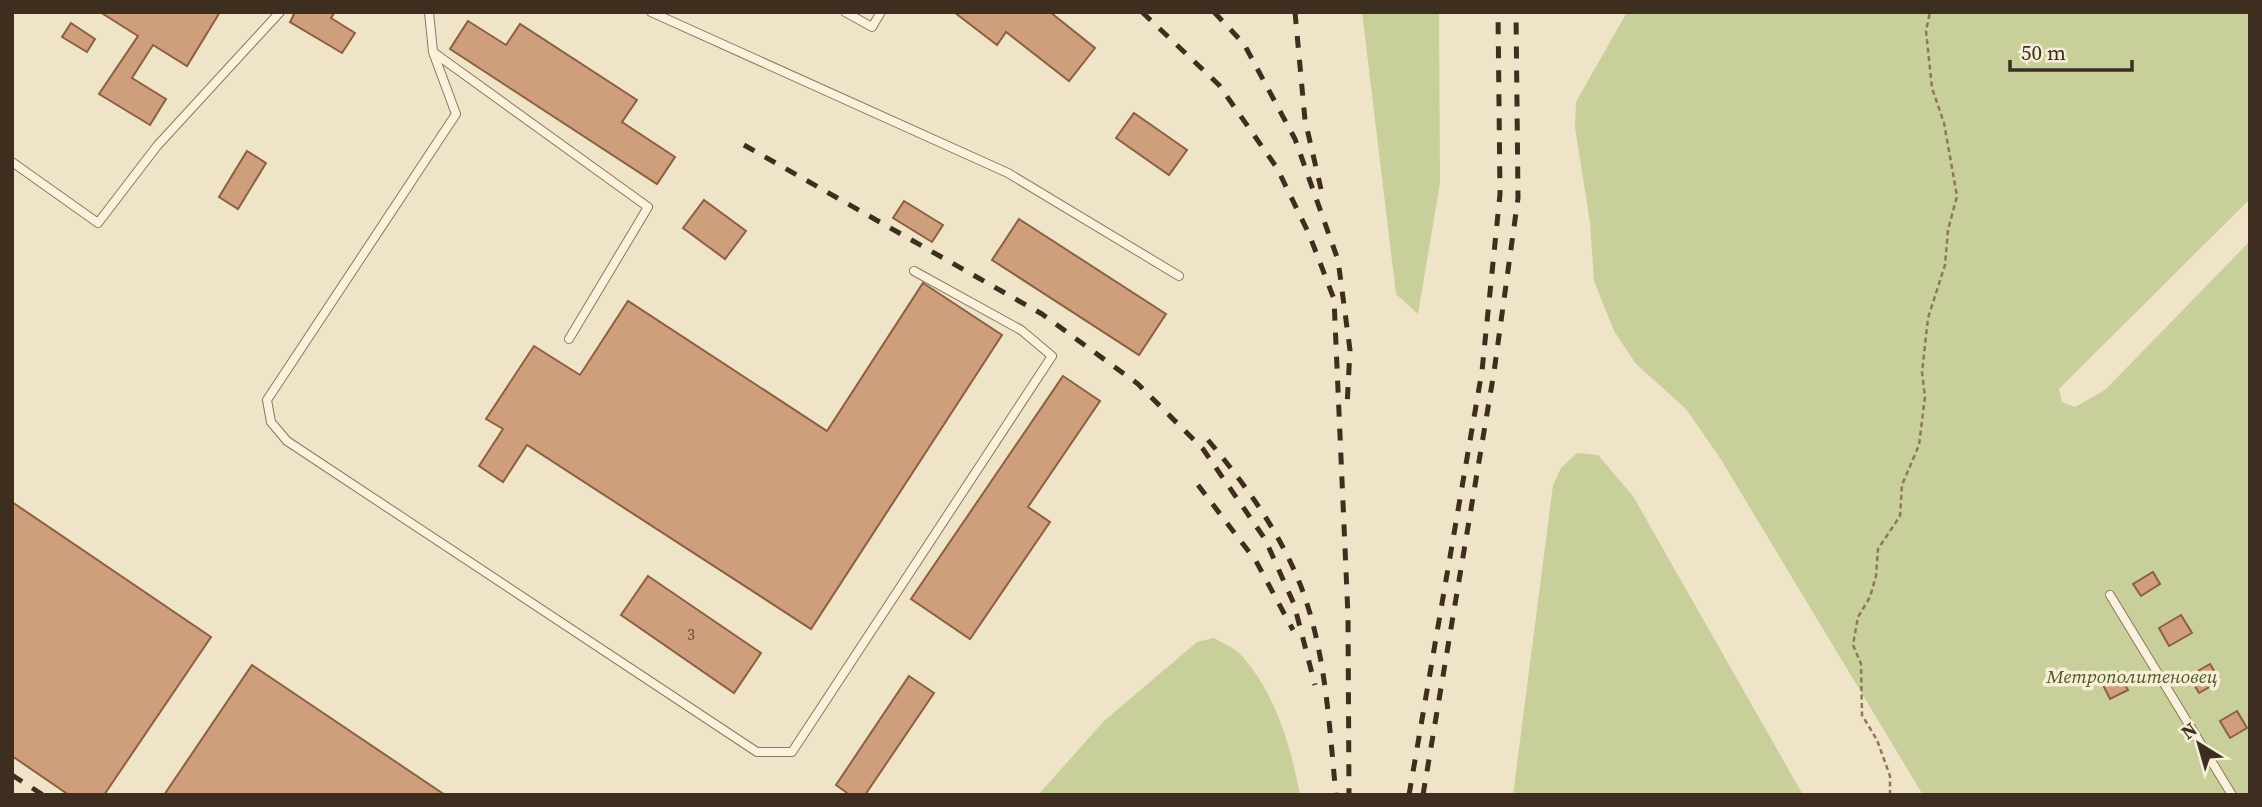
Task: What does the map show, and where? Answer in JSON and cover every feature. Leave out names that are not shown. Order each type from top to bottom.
[{"type":"lane","points":[[12,162],[98,223],[157,146],[281,12]]},
{"type":"lane","points":[[429,12],[433,52],[456,114],[267,400],[271,422],[287,441],[757,752],[792,752],[1052,356],[1021,330],[914,271]]},
{"type":"lane","points":[[651,12],[1008,173],[1179,276]]},
{"type":"lane","points":[[845,12],[872,27],[881,12]]},
{"type":"lane","points":[[433,52],[648,207],[569,339]]},
{"type":"lane","points":[[2110,595],[2232,795]]},
{"type":"path","points":[[1890,795],[1890,776],[1877,740],[1862,715],[1861,664],[1853,645],[1858,617],[1870,597],[1876,576],[1878,549],[1900,516],[1902,485],[1919,445],[1925,397],[1922,372],[1928,318],[1945,265],[1948,230],[1957,196],[1944,123],[1932,88],[1926,32],[1930,12]]},
{"type":"green space","points":[[1362,12],[1439,12],[1440,183],[1418,314],[1396,294]]},
{"type":"green space","name":"Метрополитеновец","points":[[1627,12],[2250,12],[2250,199],[2059,389],[2062,402],[2075,407],[2105,390],[2250,241],[2250,795],[1923,795],[1720,458],[1686,409],[1636,364],[1614,331],[1594,281],[1590,223],[1575,127],[1576,102]]},
{"type":"green space","points":[[1577,453],[1598,455],[1633,496],[1803,795],[1513,795],[1553,485],[1561,468]]},
{"type":"green space","points":[[1214,638],[1238,652],[1263,686],[1280,721],[1300,795],[1038,795],[1104,721],[1197,642]]},
{"type":"building","points":[[100,12],[220,12],[187,66],[153,45],[132,78],[166,99],[150,125],[99,94],[138,36]]},
{"type":"building","points":[[295,12],[335,12],[331,18],[355,33],[342,53],[290,22]]},
{"type":"building","points":[[954,12],[1050,12],[1095,48],[1069,81],[1006,32],[997,45]]},
{"type":"building","points":[[468,21],[506,45],[520,24],[637,100],[622,122],[675,157],[657,184],[450,49]]},
{"type":"building","points":[[71,23],[95,39],[87,52],[62,37]]},
{"type":"building","points":[[1134,113],[1187,150],[1169,175],[1116,138]]},
{"type":"building","points":[[247,151],[266,163],[238,209],[219,197]]},
{"type":"building","points":[[704,200],[746,231],[725,259],[683,228]]},
{"type":"building","points":[[904,201],[943,225],[932,242],[893,218]]},
{"type":"building","points":[[1019,219],[1166,314],[1139,355],[992,260]]},
{"type":"building","points":[[923,283],[1002,335],[811,629],[527,445],[503,482],[479,466],[503,429],[486,419],[534,346],[580,375],[628,301],[827,431]]},
{"type":"building","points":[[1063,376],[1100,401],[1028,507],[1050,522],[970,639],[911,599]]},
{"type":"building","points":[[12,502],[211,637],[104,795],[69,795],[12,756]]},
{"type":"building","points":[[2153,572],[2160,584],[2141,596],[2133,584]]},
{"type":"building","points":[[648,576],[761,653],[734,693],[621,615]]},
{"type":"building","points":[[2181,615],[2192,633],[2169,646],[2159,628]]},
{"type":"building","points":[[2210,664],[2220,681],[2199,693],[2189,676]]},
{"type":"building","points":[[252,665],[445,795],[164,795]]},
{"type":"building","points":[[2118,672],[2128,690],[2110,699],[2101,681]]},
{"type":"building","points":[[909,676],[934,693],[865,795],[850,795],[836,785]]},
{"type":"building","points":[[2237,711],[2247,728],[2230,738],[2220,721]]},
{"type":"railway","points":[[1142,12],[1219,85],[1277,168],[1309,234],[1334,299],[1348,616],[1349,795]]},
{"type":"railway","points":[[1214,12],[1244,44],[1295,139],[1338,260],[1350,350],[1347,406]]},
{"type":"railway","points":[[1295,12],[1305,120],[1321,189]]},
{"type":"railway","points":[[1409,795],[1482,371],[1500,194],[1498,12]]},
{"type":"railway","points":[[1423,795],[1494,372],[1518,198],[1516,12]]},
{"type":"railway","points":[[744,145],[1042,314],[1138,384],[1203,449],[1265,539],[1294,604],[1315,685]]},
{"type":"railway","points":[[1208,440],[1260,509],[1282,545],[1300,584],[1309,609],[1321,661],[1336,795]]},
{"type":"railway","points":[[1198,485],[1256,561],[1293,630]]},
{"type":"railway","points":[[12,775],[43,795]]}]
